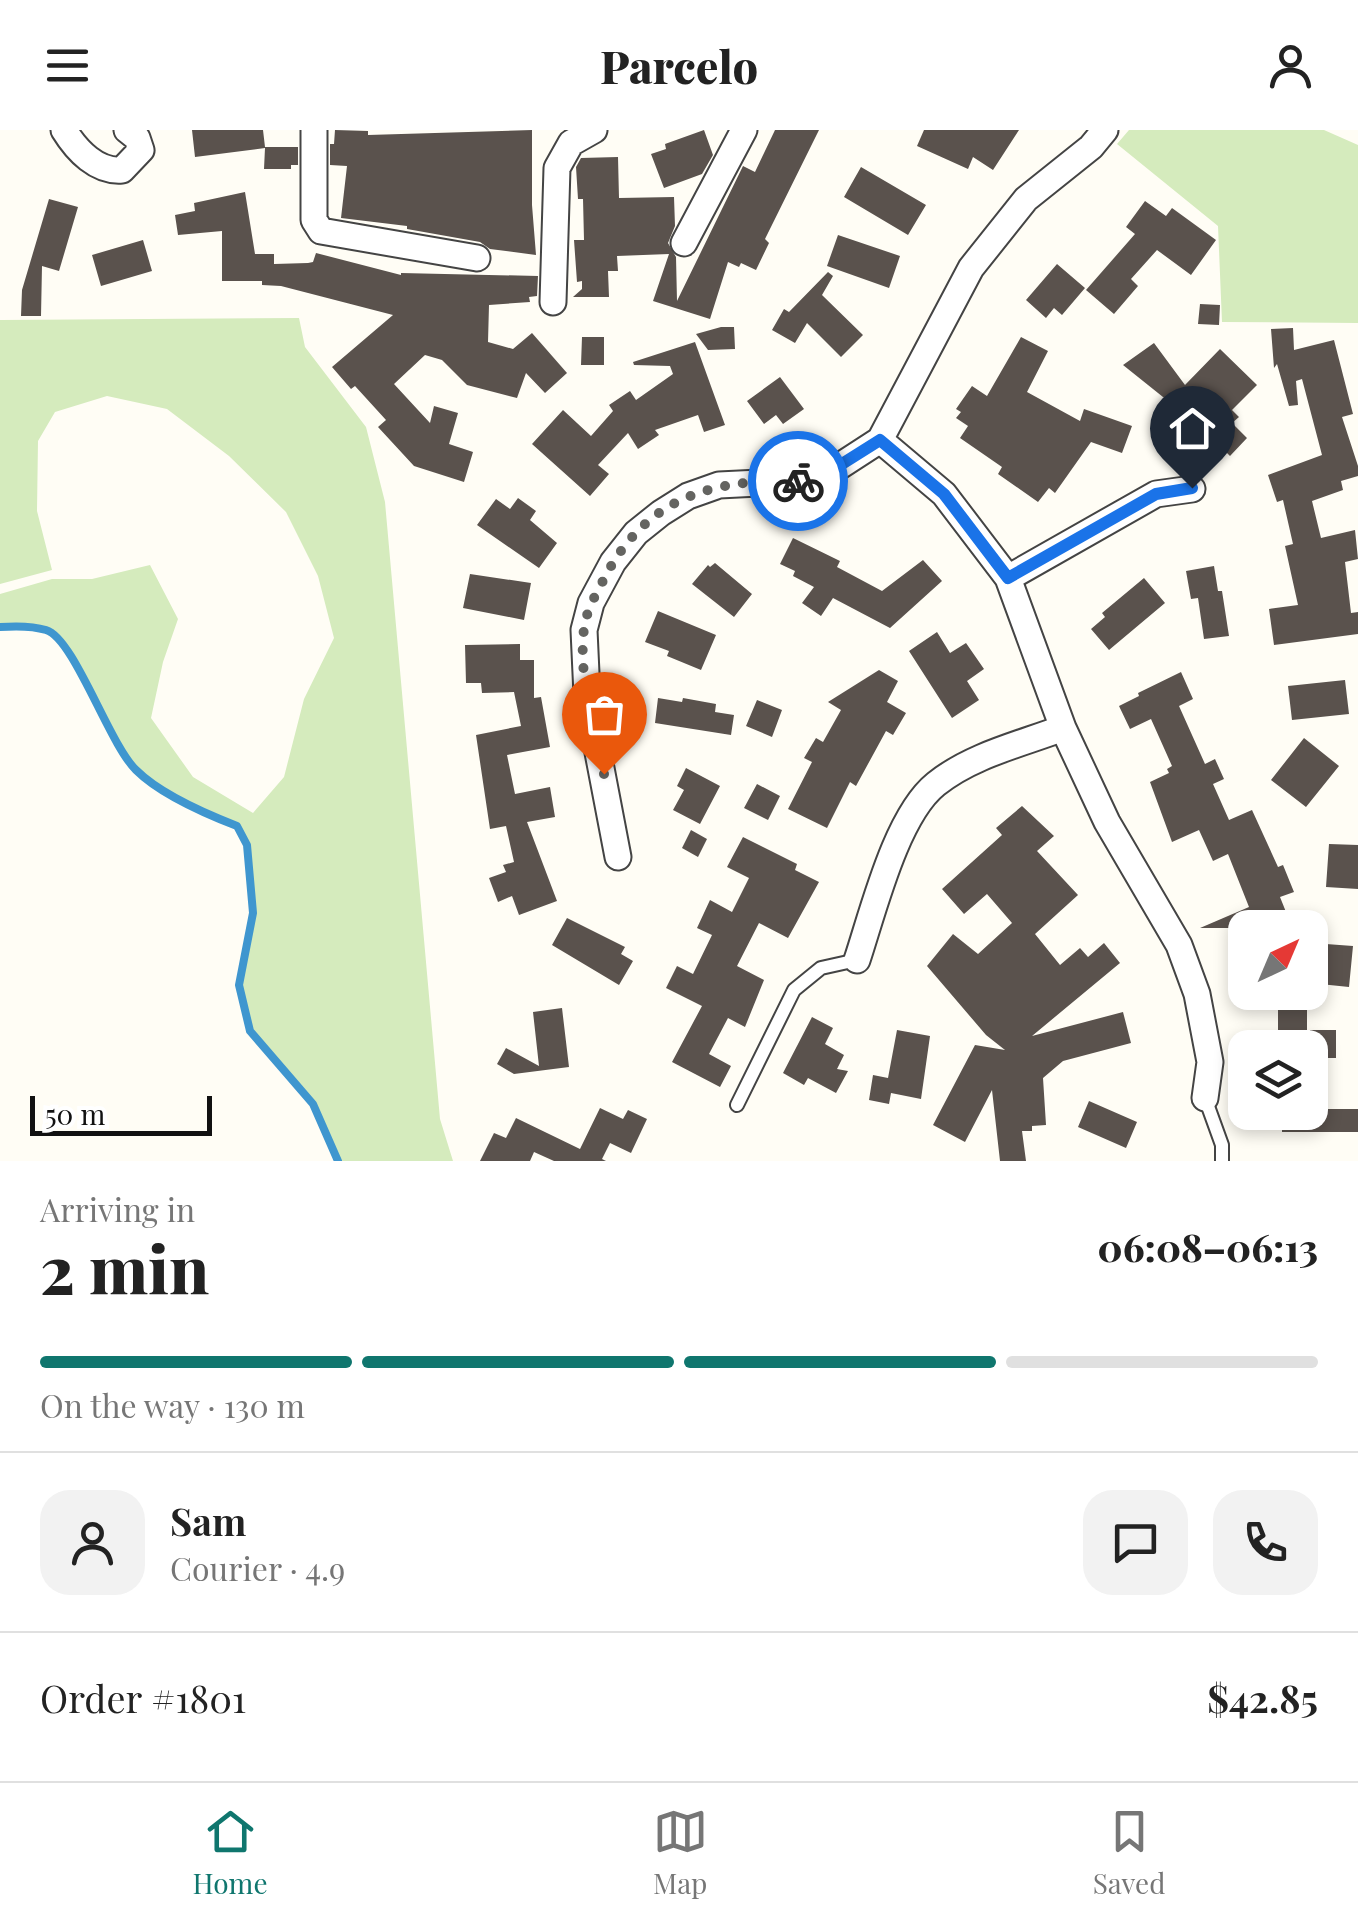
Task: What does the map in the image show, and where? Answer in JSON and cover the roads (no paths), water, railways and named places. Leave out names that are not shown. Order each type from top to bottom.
[{"type":"street","points":[[64,130],[72,142],[109,172],[122,170],[141,150],[137,138],[127,130]]},
{"type":"street","points":[[314,130],[314,220],[321,231],[477,258]]},
{"type":"street","points":[[553,302],[557,168],[570,143],[594,130]]},
{"type":"street","points":[[684,243],[744,130]]},
{"type":"street","points":[[618,857],[587,694],[584,630],[591,603],[613,562],[660,512],[688,496],[719,485],[801,481],[826,474],[880,440],[971,268],[1026,199],[1092,146],[1105,130]]},
{"type":"street","points":[[880,440],[944,494],[1008,578],[1063,728],[1126,860],[1179,946],[1197,994],[1208,1052],[1205,1098]]},
{"type":"street","points":[[1008,578],[1156,494],[1192,488]]},
{"type":"street","points":[[857,960],[886,870],[911,814],[934,786],[970,763],[1063,728]]},
{"type":"lane","points":[[737,1106],[794,990],[820,968],[857,960]]},
{"type":"lane","points":[[1205,1098],[1222,1145],[1222,1161]]},
{"type":"waterway","points":[[0,627],[41,629],[57,637],[136,770],[170,795],[237,826],[247,845],[253,913],[239,985],[250,1031],[313,1104],[338,1161]]}]
